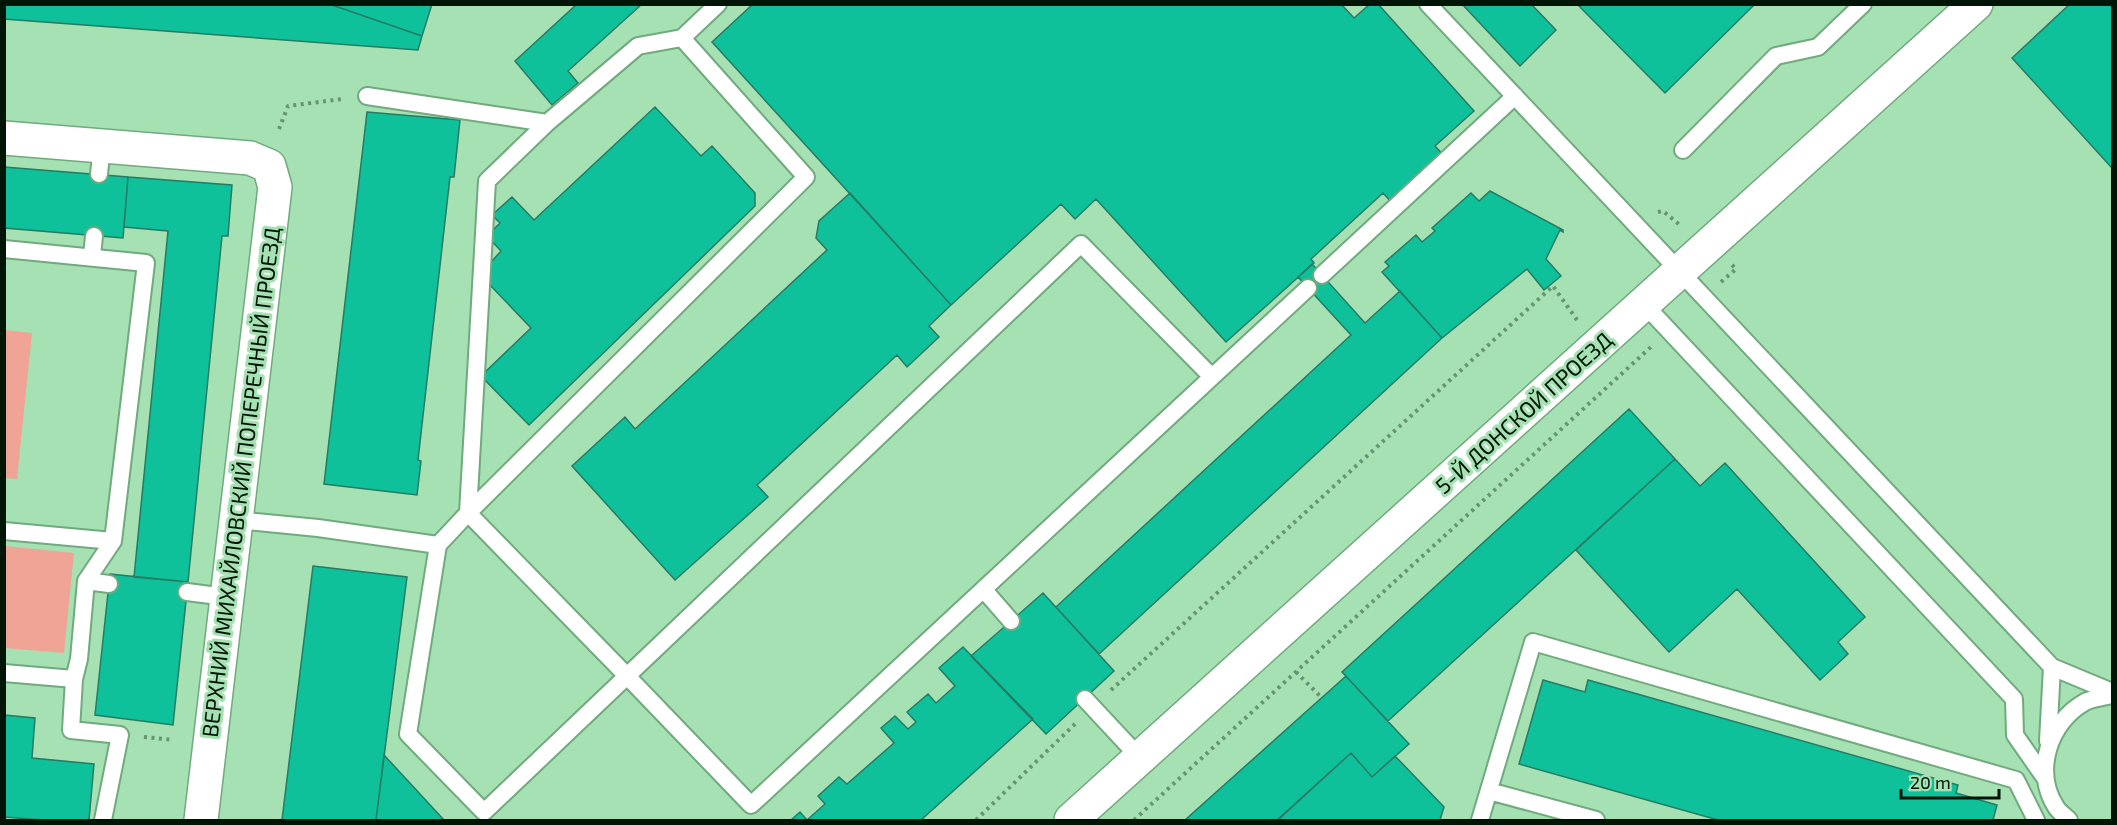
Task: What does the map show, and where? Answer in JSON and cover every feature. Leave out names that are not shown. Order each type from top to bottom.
[{"type":"street","name":"5-Й ДОНСКОЙ ПРОЕЗД","points":[[1071,820],[1976,4]]},
{"type":"street","name":"ВЕРХНИЙ МИХАЙЛОВСКИЙ ПОПЕРЕЧНЫЙ ПРОЕЗД","points":[[4,138],[100,160],[250,158],[269,166],[275,187],[201,820]]},
{"type":"lane","points":[[718,4],[682,38],[638,46],[548,123],[487,181],[468,513],[751,805],[1308,288]]},
{"type":"lane","points":[[1428,4],[2052,667],[2112,694]]},
{"type":"lane","points":[[1683,150],[1776,56],[1818,47],[1863,4]]},
{"type":"lane","points":[[682,38],[806,177],[438,545],[408,734],[484,812],[1081,244],[1212,377]]},
{"type":"lane","points":[[367,96],[548,123]]},
{"type":"lane","points":[[1322,275],[1515,96]]},
{"type":"lane","points":[[92,256],[94,236]]},
{"type":"lane","points":[[4,249],[146,262],[113,541],[86,581],[79,659],[74,679],[71,730],[120,735],[103,820]]},
{"type":"lane","points":[[1644,304],[2014,699],[2014,735],[2045,778],[2056,807],[2069,820]]},
{"type":"lane","points":[[236,520],[318,528],[438,545]]},
{"type":"lane","points":[[4,531],[113,541]]},
{"type":"lane","points":[[86,581],[109,584]]},
{"type":"lane","points":[[984,590],[1011,621]]},
{"type":"lane","points":[[187,592],[226,597]]},
{"type":"lane","points":[[1480,820],[1533,642],[2016,780],[2036,820]]},
{"type":"lane","points":[[2045,778],[2052,667]]},
{"type":"lane","points":[[4,673],[74,679]]},
{"type":"lane","points":[[2048,747],[2062,721],[2086,701],[2112,694]]},
{"type":"lane","points":[[1088,703],[1140,758]]},
{"type":"lane","points":[[1489,790],[1596,820]]},
{"type":"path","points":[[279,129],[288,106],[367,96]]},
{"type":"path","points":[[1705,298],[1736,269]]},
{"type":"path","points":[[976,820],[1088,703],[1552,286],[1618,377]]},
{"type":"path","points":[[1134,820],[1668,332]]},
{"type":"path","points":[[1296,672],[1322,698]]},
{"type":"shaded area","points":[[5,330],[32,333],[17,479],[5,478]]},
{"type":"shaded area","points":[[5,546],[74,553],[64,653],[5,648]]},
{"type":"building","points":[[4,4],[329,4],[422,36],[418,50],[4,19]]},
{"type":"building","points":[[329,4],[432,4],[422,36]]},
{"type":"building","points":[[577,4],[642,4],[568,71],[578,83],[552,105],[515,61]]},
{"type":"building","points":[[753,4],[1341,4],[1354,18],[1370,4],[1378,4],[1474,111],[1435,146],[1446,158],[1394,205],[1383,193],[1311,259],[1314,263],[1226,342],[1096,199],[1075,219],[1061,204],[951,305],[712,42]]},
{"type":"building","points":[[1462,4],[1531,4],[1556,30],[1520,66]]},
{"type":"building","points":[[1577,4],[1755,4],[1665,93]]},
{"type":"building","points":[[2070,4],[2112,4],[2112,168],[2012,58]]},
{"type":"building","points":[[655,107],[701,156],[712,146],[755,193],[755,206],[529,425],[481,376],[531,328],[489,284],[491,262],[501,251],[487,236],[500,223],[492,215],[512,197],[534,220]]},
{"type":"building","points":[[367,112],[460,120],[454,177],[450,177],[418,460],[421,461],[417,495],[324,484]]},
{"type":"building","points":[[4,167],[128,177],[123,238],[4,228]]},
{"type":"building","points":[[128,177],[232,185],[228,236],[222,236],[188,582],[134,577],[168,231],[124,227]]},
{"type":"building","points":[[1490,191],[1563,230],[1563,232],[1560,230],[1546,259],[1561,276],[1544,290],[1527,269],[1442,338],[1382,272],[1389,266],[1385,262],[1416,235],[1422,242],[1435,231],[1432,228],[1471,193],[1479,201]]},
{"type":"building","points":[[850,193],[951,305],[929,326],[939,337],[907,367],[897,355],[757,485],[768,497],[675,580],[572,466],[625,417],[635,429],[827,250],[816,238],[819,221]]},
{"type":"building","points":[[1312,264],[1365,323],[1400,291],[1442,338],[1099,654],[1056,607],[1351,335],[1298,277]]},
{"type":"building","points":[[1629,409],[1675,459],[1388,721],[1342,672]]},
{"type":"building","points":[[1675,459],[1700,486],[1725,463],[1865,617],[1838,642],[1848,654],[1820,680],[1737,589],[1669,652],[1576,550]]},
{"type":"building","points":[[313,566],[407,577],[376,820],[282,820]]},
{"type":"building","points":[[110,574],[188,582],[173,725],[95,715]]},
{"type":"building","points":[[1043,593],[1114,671],[1046,734],[971,656]]},
{"type":"building","points":[[963,647],[1033,719],[921,820],[807,820],[825,804],[818,796],[839,777],[847,784],[894,743],[881,728],[895,716],[908,729],[916,722],[907,712],[928,694],[936,703],[955,686],[939,668]]},
{"type":"building","points":[[1346,676],[1409,744],[1372,777],[1351,753],[1277,820],[1185,820]]},
{"type":"building","points":[[1543,680],[1585,692],[1588,680],[1958,785],[1956,793],[1997,805],[1993,820],[1718,820],[1519,764]]},
{"type":"building","points":[[4,715],[35,718],[32,758],[94,764],[89,820],[4,817]]},
{"type":"building","points":[[1351,753],[1372,777],[1395,756],[1444,807],[1440,820],[1278,820]]},
{"type":"building","points":[[384,755],[444,820],[376,820]]},
{"type":"building","points":[[800,812],[807,820],[791,820]]}]
